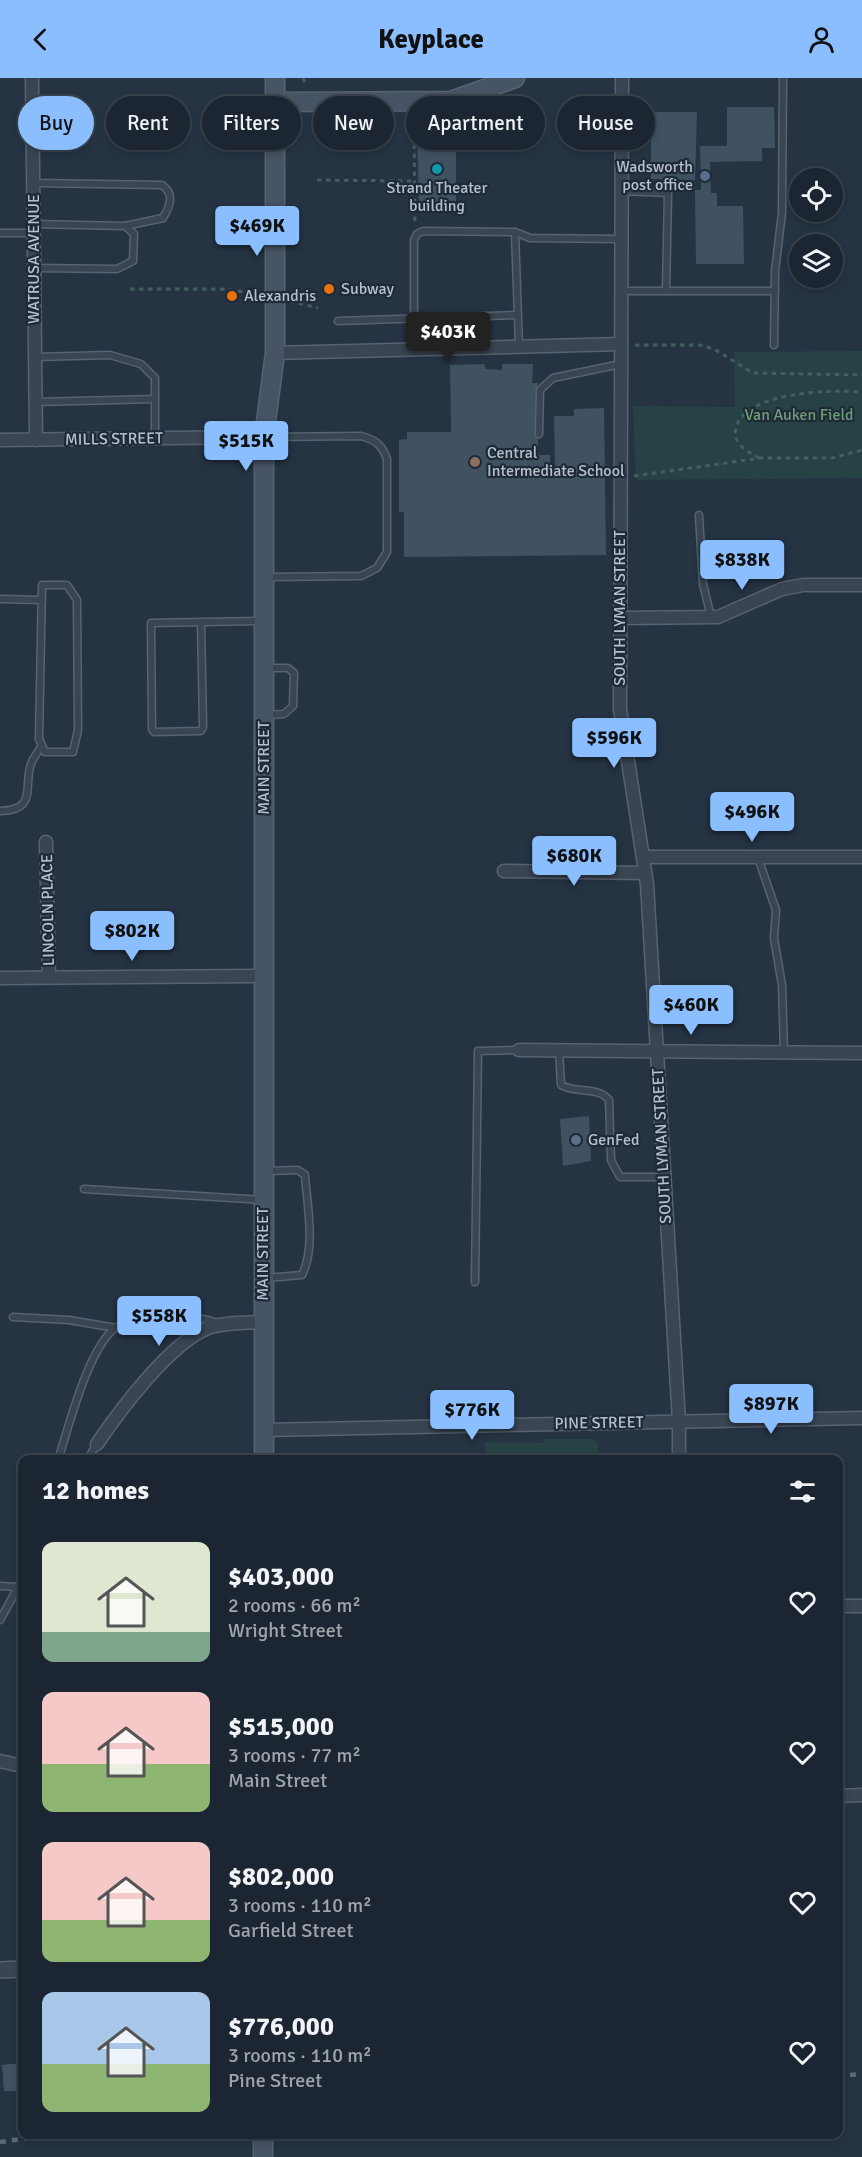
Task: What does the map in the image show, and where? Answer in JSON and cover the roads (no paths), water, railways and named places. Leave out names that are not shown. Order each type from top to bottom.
[{"type":"main road","name":"MAIN STREET","points":[[275,78],[276,96]]},
{"type":"main road","points":[[301,102],[451,101],[482,85],[515,78]]},
{"type":"main road","name":"MAIN STREET","points":[[264,1455],[264,437],[275,353],[276,150]]},
{"type":"main road","points":[[263,2139],[263,2157]]},
{"type":"street","name":"WATRUSA AVENUE","points":[[32,78],[36,440]]},
{"type":"street","name":"SOUTH LYMAN STREET","points":[[622,78],[620,709],[645,873],[679,1422],[679,1455]]},
{"type":"street","points":[[275,353],[621,344]]},
{"type":"street","name":"MILLS STREET","points":[[0,440],[264,437]]},
{"type":"street","points":[[620,618],[711,618],[737,611],[782,589],[803,585],[862,585]]},
{"type":"street","name":"LINCOLN PLACE","points":[[46,842],[49,977]]},
{"type":"street","points":[[643,857],[862,856]]},
{"type":"street","points":[[504,871],[645,873]]},
{"type":"street","points":[[0,978],[265,976]]},
{"type":"street","points":[[519,1050],[862,1053]]},
{"type":"street","points":[[98,1444],[161,1365],[193,1335],[221,1324],[263,1322]]},
{"type":"street","name":"PINE STREET","points":[[264,1430],[862,1418]]},
{"type":"street","points":[[843,1606],[862,1606]]},
{"type":"street","points":[[0,1761],[18,1765]]},
{"type":"street","points":[[843,1796],[862,1795]]},
{"type":"street","points":[[0,1970],[18,1969]]},
{"type":"lane","points":[[774,345],[775,291],[782,213],[783,78]]},
{"type":"lane","points":[[0,233],[33,229],[125,226],[163,218],[169,208],[171,195],[162,185],[33,183]]},
{"type":"lane","points":[[621,191],[668,193],[666,291]]},
{"type":"lane","points":[[34,268],[117,269],[133,261],[134,234],[125,226]]},
{"type":"lane","points":[[414,349],[414,240],[417,234],[423,231],[515,232],[530,238],[621,239]]},
{"type":"lane","points":[[515,232],[519,346]]},
{"type":"lane","points":[[621,291],[775,291]]},
{"type":"lane","points":[[338,321],[517,315]]},
{"type":"lane","points":[[35,357],[110,355],[141,364],[155,378],[155,438]]},
{"type":"lane","points":[[539,434],[540,390],[553,378],[621,364]]},
{"type":"lane","points":[[35,402],[155,399]]},
{"type":"lane","points":[[264,437],[362,436],[374,440],[383,448],[387,459],[387,552],[377,568],[360,576],[264,577]]},
{"type":"lane","points":[[699,515],[703,584],[711,618]]},
{"type":"lane","points":[[42,585],[67,585],[77,600],[78,730],[73,752],[45,752],[41,747],[39,726],[42,600],[42,585]]},
{"type":"lane","points":[[0,599],[42,600]]},
{"type":"lane","points":[[201,623],[203,728],[201,731],[154,732],[152,729],[151,623],[264,621]]},
{"type":"lane","points":[[264,668],[288,668],[294,673],[293,706],[290,711],[264,715]]},
{"type":"lane","points":[[0,811],[19,807],[28,797],[31,764],[41,747]]},
{"type":"lane","points":[[758,858],[776,910],[774,938],[782,985],[784,1052]]},
{"type":"lane","points":[[475,1282],[478,1051],[519,1050]]},
{"type":"lane","points":[[559,1050],[561,1085],[572,1091],[598,1091],[609,1100],[611,1160],[620,1177],[664,1177]]},
{"type":"lane","points":[[263,1279],[302,1275],[307,1266],[308,1246],[305,1175],[298,1170],[264,1171]]},
{"type":"lane","points":[[84,1189],[264,1200]]},
{"type":"lane","points":[[13,1317],[69,1320],[116,1328],[151,1318],[201,1316],[221,1324]]},
{"type":"lane","points":[[60,1455],[80,1392],[99,1348],[116,1328]]},
{"type":"lane","points":[[90,1455],[98,1444]]},
{"type":"lane","points":[[0,1586],[17,1587],[0,1620]]},
{"type":"railway","points":[[843,2076],[862,2074]]},
{"type":"railway","points":[[0,2142],[21,2139]]},
{"type":"place","name":"Strand Theater building","points":[[437,169]]},
{"type":"place","name":"Wadsworth post office","points":[[705,176]]},
{"type":"place","name":"Subway","points":[[329,289]]},
{"type":"place","name":"Alexandris","points":[[232,296]]},
{"type":"place","name":"Central Intermediate School","points":[[475,462]]},
{"type":"place","name":"GenFed","points":[[576,1140]]},
{"type":"park label","name":"Van Auken Field","points":[[799,415]]}]
